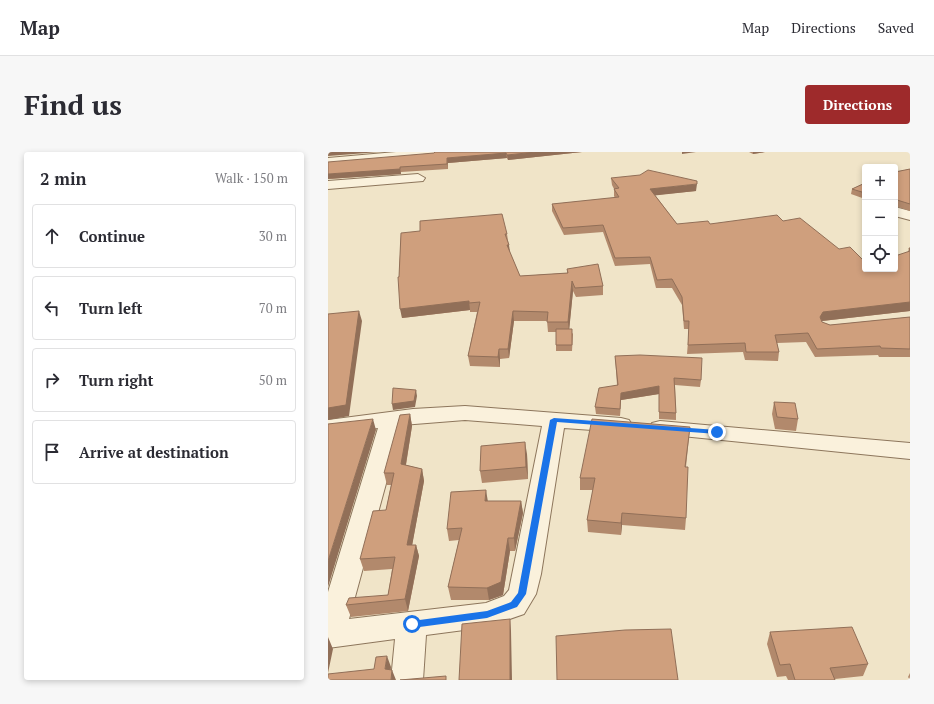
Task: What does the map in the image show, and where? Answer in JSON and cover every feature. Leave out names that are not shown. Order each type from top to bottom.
[{"type":"street","points":[[328,162],[435,152]]},
{"type":"street","points":[[328,185],[418,178]]},
{"type":"street","points":[[328,427],[346,426],[413,416],[465,413],[717,432],[910,451]]},
{"type":"street","points":[[392,419],[329,635],[487,615],[514,605],[522,594],[554,420]]},
{"type":"street","points":[[407,680],[412,624]]},
{"type":"building","points":[[435,152],[536,152],[447,158],[447,164],[328,174],[328,162]]},
{"type":"building","points":[[910,169],[910,204],[898,200],[898,171]]},
{"type":"building","points":[[648,170],[697,181],[697,184],[650,189],[677,224],[708,221],[710,224],[777,215],[783,221],[800,218],[839,249],[850,247],[862,259],[862,272],[898,272],[898,255],[910,251],[910,302],[823,312],[820,317],[822,322],[830,325],[910,317],[910,349],[881,348],[880,346],[817,349],[808,333],[775,335],[779,352],[746,352],[745,343],[688,345],[689,321],[684,321],[682,297],[672,279],[657,280],[650,257],[615,258],[603,225],[563,228],[552,204],[619,197],[614,189],[619,188],[611,178],[640,175]]},
{"type":"building","points":[[862,184],[862,192],[852,189]]},
{"type":"building","points":[[502,214],[507,234],[505,234],[509,245],[507,245],[520,276],[568,273],[567,269],[598,264],[603,286],[575,288],[572,281],[568,322],[547,322],[548,312],[513,311],[508,349],[499,349],[498,357],[468,356],[480,302],[469,303],[469,301],[400,309],[398,277],[401,233],[420,231],[420,221]]},
{"type":"building","points":[[359,311],[346,405],[328,408],[328,314]]},
{"type":"building","points":[[556,329],[572,329],[572,345],[556,345]]},
{"type":"building","points":[[640,355],[702,358],[701,380],[674,378],[676,413],[659,412],[659,386],[621,393],[620,409],[595,407],[599,388],[618,385],[615,356]]},
{"type":"building","points":[[393,388],[416,390],[414,401],[392,404]]},
{"type":"building","points":[[774,402],[795,403],[798,419],[777,417]]},
{"type":"building","points":[[410,414],[401,464],[422,469],[407,545],[416,545],[405,599],[346,605],[349,598],[388,595],[395,557],[360,559],[373,511],[386,510],[394,473],[384,473],[400,415]]},
{"type":"building","points":[[373,419],[328,561],[328,424]]},
{"type":"building","points":[[592,419],[690,427],[685,467],[688,467],[686,518],[622,513],[621,523],[587,520],[595,478],[580,478]]},
{"type":"building","points":[[525,442],[526,467],[480,471],[481,446]]},
{"type":"building","points":[[486,490],[485,501],[521,501],[514,538],[508,538],[501,582],[487,588],[448,587],[462,528],[447,529],[451,492]]},
{"type":"building","points":[[510,619],[510,680],[459,680],[462,624]]},
{"type":"building","points":[[852,627],[868,664],[830,668],[835,680],[795,680],[790,664],[780,665],[770,632]]},
{"type":"building","points":[[671,629],[678,680],[557,680],[556,636],[625,630]]},
{"type":"building","points":[[387,656],[385,669],[392,670],[391,680],[328,680],[328,674],[374,669],[376,657]]},
{"type":"building","points":[[446,676],[446,680],[400,680]]},
{"type":"route","points":[[412,624],[487,615],[514,605],[522,594],[527,574],[554,420],[717,432]]}]
